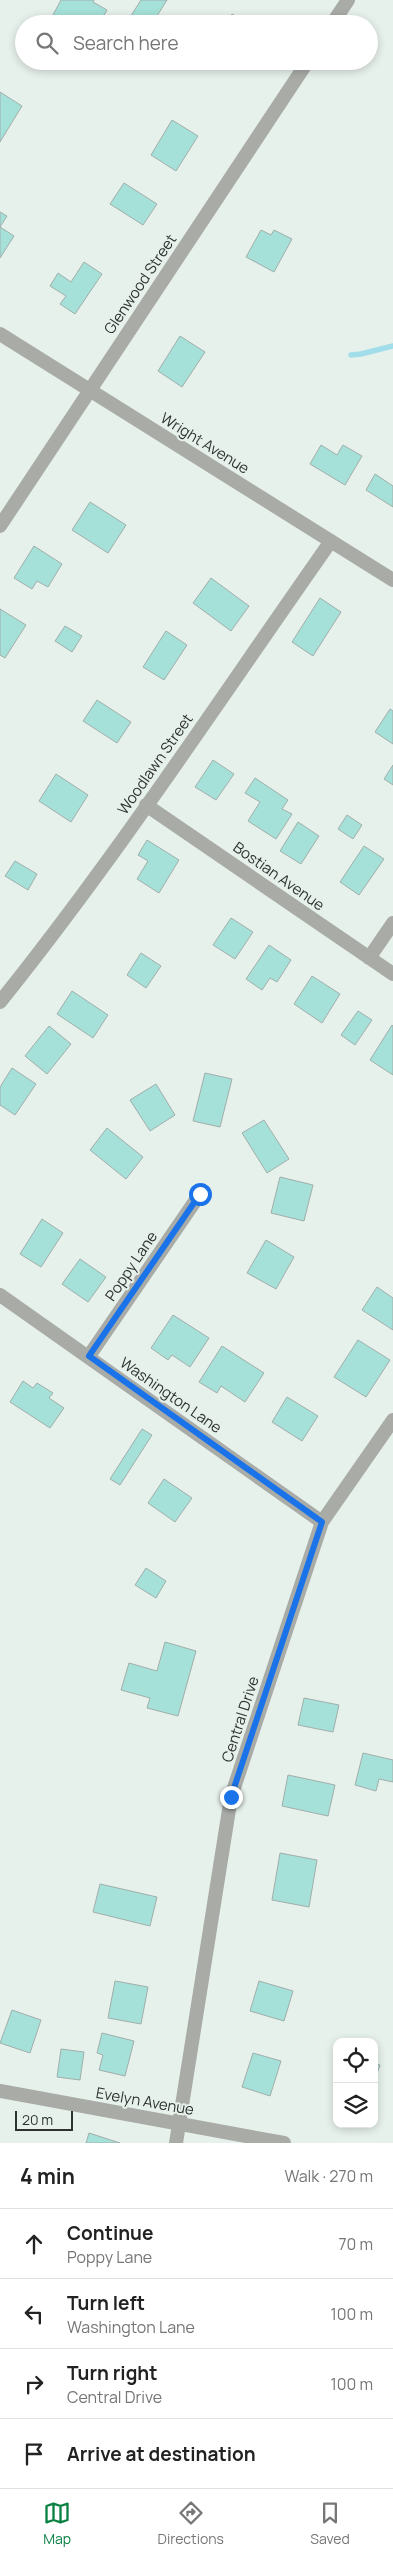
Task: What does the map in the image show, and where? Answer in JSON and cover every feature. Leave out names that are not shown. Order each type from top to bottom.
[{"type":"street","points":[[338,15],[348,0]]},
{"type":"street","name":"Glenwood Street","points":[[0,526],[302,70]]},
{"type":"street","name":"Wright Avenue","points":[[0,334],[393,580]]},
{"type":"street","name":"Woodlawn Street","points":[[0,1002],[35,958],[146,805],[331,541]]},
{"type":"street","name":"Bostian Avenue","points":[[146,805],[393,974]]},
{"type":"street","points":[[369,958],[393,923]]},
{"type":"street","name":"Poppy Lane","points":[[89,1356],[200,1194]]},
{"type":"street","name":"Washington Lane","points":[[0,1295],[322,1522]]},
{"type":"street","name":"Central Drive","points":[[176,2143],[231,1797],[322,1522],[393,1420]]},
{"type":"street","name":"Evelyn Avenue","points":[[0,2091],[284,2143]]},
{"type":"building","points":[[61,0],[94,0],[93,2],[107,10],[104,15],[53,15]]},
{"type":"building","points":[[141,0],[167,0],[158,15],[131,15]]},
{"type":"building","points":[[0,92],[22,106],[0,142]]},
{"type":"building","points":[[172,120],[198,136],[176,171],[151,155]]},
{"type":"building","points":[[124,183],[157,204],[143,225],[110,204]]},
{"type":"building","points":[[0,212],[7,216],[0,227]]},
{"type":"building","points":[[0,227],[14,236],[0,258]]},
{"type":"building","points":[[261,230],[271,235],[274,230],[292,239],[274,272],[246,257]]},
{"type":"building","points":[[84,262],[102,274],[75,314],[60,304],[66,296],[50,286],[58,273],[71,282]]},
{"type":"building","points":[[180,336],[205,352],[182,387],[158,371]]},
{"type":"building","points":[[321,445],[337,455],[343,445],[362,456],[345,485],[310,464]]},
{"type":"building","points":[[375,474],[393,486],[393,507],[366,490]]},
{"type":"building","points":[[90,502],[126,525],[108,553],[72,530]]},
{"type":"building","points":[[34,546],[62,564],[48,587],[37,581],[32,589],[14,578]]},
{"type":"building","points":[[211,578],[249,606],[231,631],[193,603]]},
{"type":"building","points":[[320,598],[341,612],[313,656],[292,642]]},
{"type":"building","points":[[0,609],[26,625],[5,658],[0,655]]},
{"type":"building","points":[[65,626],[82,636],[72,652],[55,641]]},
{"type":"building","points":[[166,631],[187,645],[164,680],[143,667]]},
{"type":"building","points":[[97,700],[131,722],[117,743],[83,721]]},
{"type":"building","points":[[390,709],[393,711],[393,744],[375,732]]},
{"type":"building","points":[[213,760],[234,774],[216,800],[195,787]]},
{"type":"building","points":[[393,765],[393,785],[384,779]]},
{"type":"building","points":[[56,774],[88,795],[71,822],[39,801]]},
{"type":"building","points":[[255,778],[288,800],[282,809],[292,814],[276,839],[248,821],[260,802],[245,793]]},
{"type":"building","points":[[347,815],[362,825],[353,839],[338,829]]},
{"type":"building","points":[[298,822],[319,836],[301,864],[280,851]]},
{"type":"building","points":[[147,840],[179,860],[159,893],[137,879],[148,861],[138,855]]},
{"type":"building","points":[[364,846],[384,859],[359,895],[340,882]]},
{"type":"building","points":[[15,861],[37,874],[28,890],[5,876]]},
{"type":"building","points":[[231,918],[253,932],[235,959],[213,945]]},
{"type":"building","points":[[269,945],[291,960],[277,982],[270,978],[262,990],[246,979]]},
{"type":"building","points":[[141,953],[161,966],[146,988],[127,975]]},
{"type":"building","points":[[312,976],[340,994],[322,1023],[294,1004]]},
{"type":"building","points":[[72,991],[108,1015],[93,1038],[57,1014]]},
{"type":"building","points":[[358,1011],[372,1020],[355,1045],[341,1035]]},
{"type":"building","points":[[49,1026],[71,1044],[47,1074],[25,1056]]},
{"type":"building","points":[[393,1026],[393,1075],[370,1060]]},
{"type":"building","points":[[12,1068],[36,1084],[15,1115],[0,1105],[0,1087]]},
{"type":"building","points":[[205,1073],[232,1079],[220,1127],[193,1121]]},
{"type":"building","points":[[156,1084],[175,1115],[150,1131],[130,1100]]},
{"type":"building","points":[[264,1120],[289,1159],[267,1173],[242,1133]]},
{"type":"building","points":[[107,1128],[143,1157],[126,1179],[90,1150]]},
{"type":"building","points":[[280,1177],[313,1185],[304,1221],[271,1213]]},
{"type":"building","points":[[42,1219],[63,1233],[41,1267],[20,1254]]},
{"type":"building","points":[[266,1240],[294,1257],[276,1289],[247,1273]]},
{"type":"building","points":[[80,1259],[106,1277],[88,1302],[62,1284]]},
{"type":"building","points":[[377,1287],[393,1298],[393,1330],[362,1310]]},
{"type":"building","points":[[173,1315],[209,1338],[190,1367],[172,1355],[168,1360],[151,1348]]},
{"type":"building","points":[[358,1340],[390,1360],[366,1397],[334,1377]]},
{"type":"building","points":[[222,1346],[264,1373],[245,1402],[221,1386],[217,1393],[199,1382]]},
{"type":"building","points":[[23,1381],[33,1388],[37,1383],[53,1393],[49,1398],[64,1408],[50,1428],[10,1402]]},
{"type":"building","points":[[287,1397],[318,1416],[302,1441],[272,1422]]},
{"type":"building","points":[[142,1429],[152,1435],[120,1485],[110,1479]]},
{"type":"building","points":[[164,1479],[192,1498],[175,1522],[148,1503]]},
{"type":"building","points":[[146,1568],[166,1581],[156,1598],[135,1585]]},
{"type":"building","points":[[165,1642],[196,1651],[178,1716],[147,1708],[150,1698],[121,1690],[129,1663],[157,1671]]},
{"type":"building","points":[[304,1698],[339,1705],[333,1732],[298,1725]]},
{"type":"building","points":[[363,1753],[393,1760],[393,1782],[379,1779],[376,1791],[355,1785]]},
{"type":"building","points":[[288,1775],[335,1785],[328,1816],[282,1806]]},
{"type":"building","points":[[280,1853],[317,1860],[309,1907],[272,1900]]},
{"type":"building","points":[[100,1884],[157,1897],[150,1926],[93,1912]]},
{"type":"building","points":[[115,1981],[148,1987],[141,2024],[108,2018]]},
{"type":"building","points":[[259,1981],[293,1991],[284,2021],[250,2011]]},
{"type":"building","points":[[12,2010],[41,2020],[30,2053],[0,2043]]},
{"type":"building","points":[[102,2033],[134,2041],[125,2076],[99,2070],[103,2055],[97,2053]]},
{"type":"building","points":[[61,2049],[84,2052],[80,2080],[57,2077]]},
{"type":"building","points":[[253,2053],[281,2061],[270,2096],[242,2087]]},
{"type":"building","points":[[89,2133],[120,2143],[86,2143]]},
{"type":"waterway","points":[[351,355],[393,346]]},
{"type":"route","points":[[200,1194],[89,1356],[322,1522],[231,1797]]}]
